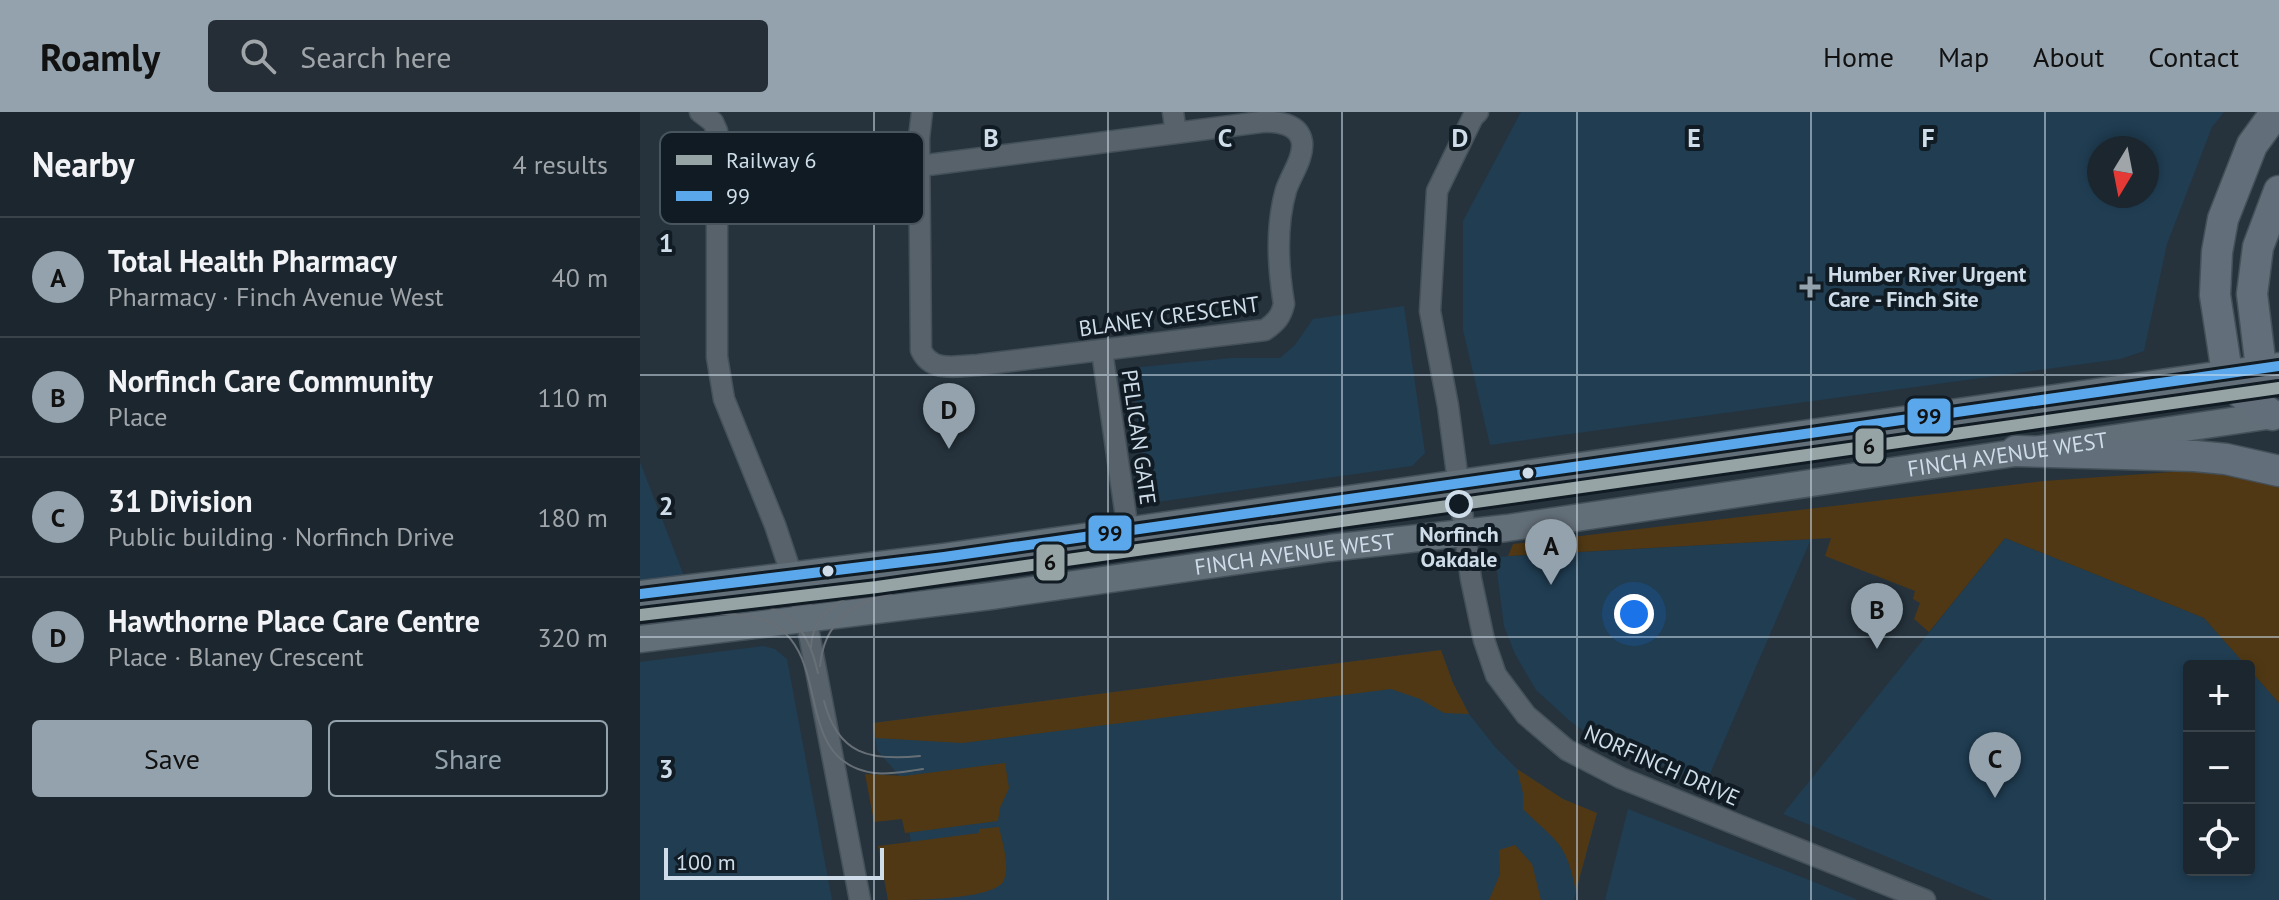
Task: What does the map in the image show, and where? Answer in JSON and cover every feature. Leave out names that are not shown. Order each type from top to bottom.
[{"type":"highway","points":[[2275,414],[2241,393],[2227,373],[2215,295],[2223,219],[2252,145],[2276,112]]},
{"type":"highway","points":[[2270,367],[2252,294],[2258,247],[2279,191]]},
{"type":"highway","points":[[2016,451],[2195,456],[2226,459],[2279,471]]},
{"type":"main road","name":"FINCH AVENUE WEST","points":[[640,594],[1128,531],[2270,367]]},
{"type":"main road","name":"FINCH AVENUE WEST","points":[[640,639],[1507,528],[2275,414]]},
{"type":"street","points":[[700,112],[713,122],[717,132]]},
{"type":"street","points":[[921,132],[922,112]]},
{"type":"street","points":[[1173,112],[1176,133]]},
{"type":"street","name":"NORFINCH DRIVE","points":[[1478,112],[1437,191],[1430,311],[1448,406],[1477,611],[1496,675],[1526,715],[1567,750],[1621,778],[1925,900]]},
{"type":"street","name":"BLANEY CRESCENT","points":[[920,224],[921,350],[933,364],[945,367],[1102,351],[1265,330],[1282,314],[1280,234],[1286,191],[1302,143],[1298,133],[1288,125],[1275,121],[924,165]]},
{"type":"street","points":[[717,224],[717,357],[724,399],[794,575],[806,618],[860,900]]},
{"type":"street","name":"PELICAN GATE","points":[[1102,351],[1128,531]]},
{"type":"shaded area","name":"Humber River Urgent Care - Finch Site","points":[[1521,112],[2224,112],[2212,127],[2167,244],[2144,351],[2120,359],[1490,445],[1463,330],[1463,221]]},
{"type":"shaded area","points":[[1404,306],[1425,453],[1412,466],[1157,502],[1146,499],[1131,368],[1231,358],[1280,358],[1295,345],[1313,319]]},
{"type":"shaded area","points":[[640,462],[684,576],[640,582]]},
{"type":"shaded area","points":[[2228,470],[2279,483],[2279,703],[2255,676],[2255,660],[2241,660],[2204,618],[2005,538],[1929,632],[1914,619],[1920,603],[1913,599],[1915,591],[1825,556],[1831,538],[1508,556],[1513,544],[2044,481],[2186,471],[2219,474]]},
{"type":"shaded area","points":[[2005,538],[2204,618],[2242,660],[2183,660],[2183,876],[2255,876],[2255,676],[2279,703],[2279,900],[1992,900],[1783,814]]},
{"type":"shaded area","points":[[1811,539],[1706,783],[1591,736],[1570,721],[1536,690],[1515,654],[1504,626],[1495,557]]},
{"type":"shaded area","points":[[763,646],[775,649],[787,659],[832,900],[640,900],[640,662]]},
{"type":"shaded area","points":[[1441,650],[1469,714],[1496,748],[1517,769],[1563,799],[1597,813],[1574,900],[918,900],[903,780],[877,750],[873,723]]},
{"type":"shaded area","points":[[1441,650],[1469,714],[1444,713],[1420,699],[1391,689],[962,743],[875,738],[873,723]]},
{"type":"shaded area","points":[[1005,763],[1009,788],[998,821],[905,833],[902,819],[874,822],[865,774],[904,776]]},
{"type":"shaded area","points":[[1517,769],[1563,799],[1597,813],[1576,891],[1564,852],[1523,809]]},
{"type":"shaded area","points":[[1628,809],[1804,878],[1858,900],[1605,900]]},
{"type":"shaded area","points":[[999,827],[1006,869],[1003,882],[995,888],[950,898],[888,900],[878,846],[979,833],[979,829]]},
{"type":"shaded area","points":[[1515,845],[1532,864],[1541,900],[1489,900],[1500,874],[1499,850]]},
{"type":"tram line","points":[[811,648],[817,624],[824,615],[843,600],[877,587]]},
{"type":"tram line","points":[[820,666],[827,638],[842,617],[864,603],[891,594]]},
{"type":"tram line","points":[[733,604],[767,607],[791,619],[807,641],[818,673]]},
{"type":"tram line","points":[[721,614],[762,619],[788,636],[802,659],[827,742],[844,762],[874,773],[923,769]]},
{"type":"tram line","points":[[824,701],[838,733],[858,751],[886,757],[920,756]]},
{"type":"rail line","name":"6","points":[[640,615],[877,587],[2279,388]]},
{"type":"transit line","name":"99","points":[[640,594],[944,557],[2279,366]]},
{"type":"place","name":"Humber River Urgent Care - Finch Site","points":[[1810,287]]},
{"type":"place","name":"Hawthorne Place Care Centre","points":[[949,449]]},
{"type":"place","name":"Norfinch Oakdale","points":[[1459,504]]},
{"type":"place","name":"Total Health Pharmacy","points":[[1551,585]]},
{"type":"place","name":"Norfinch Care Community","points":[[1877,649]]},
{"type":"place","name":"31 Division","points":[[1995,798]]}]
